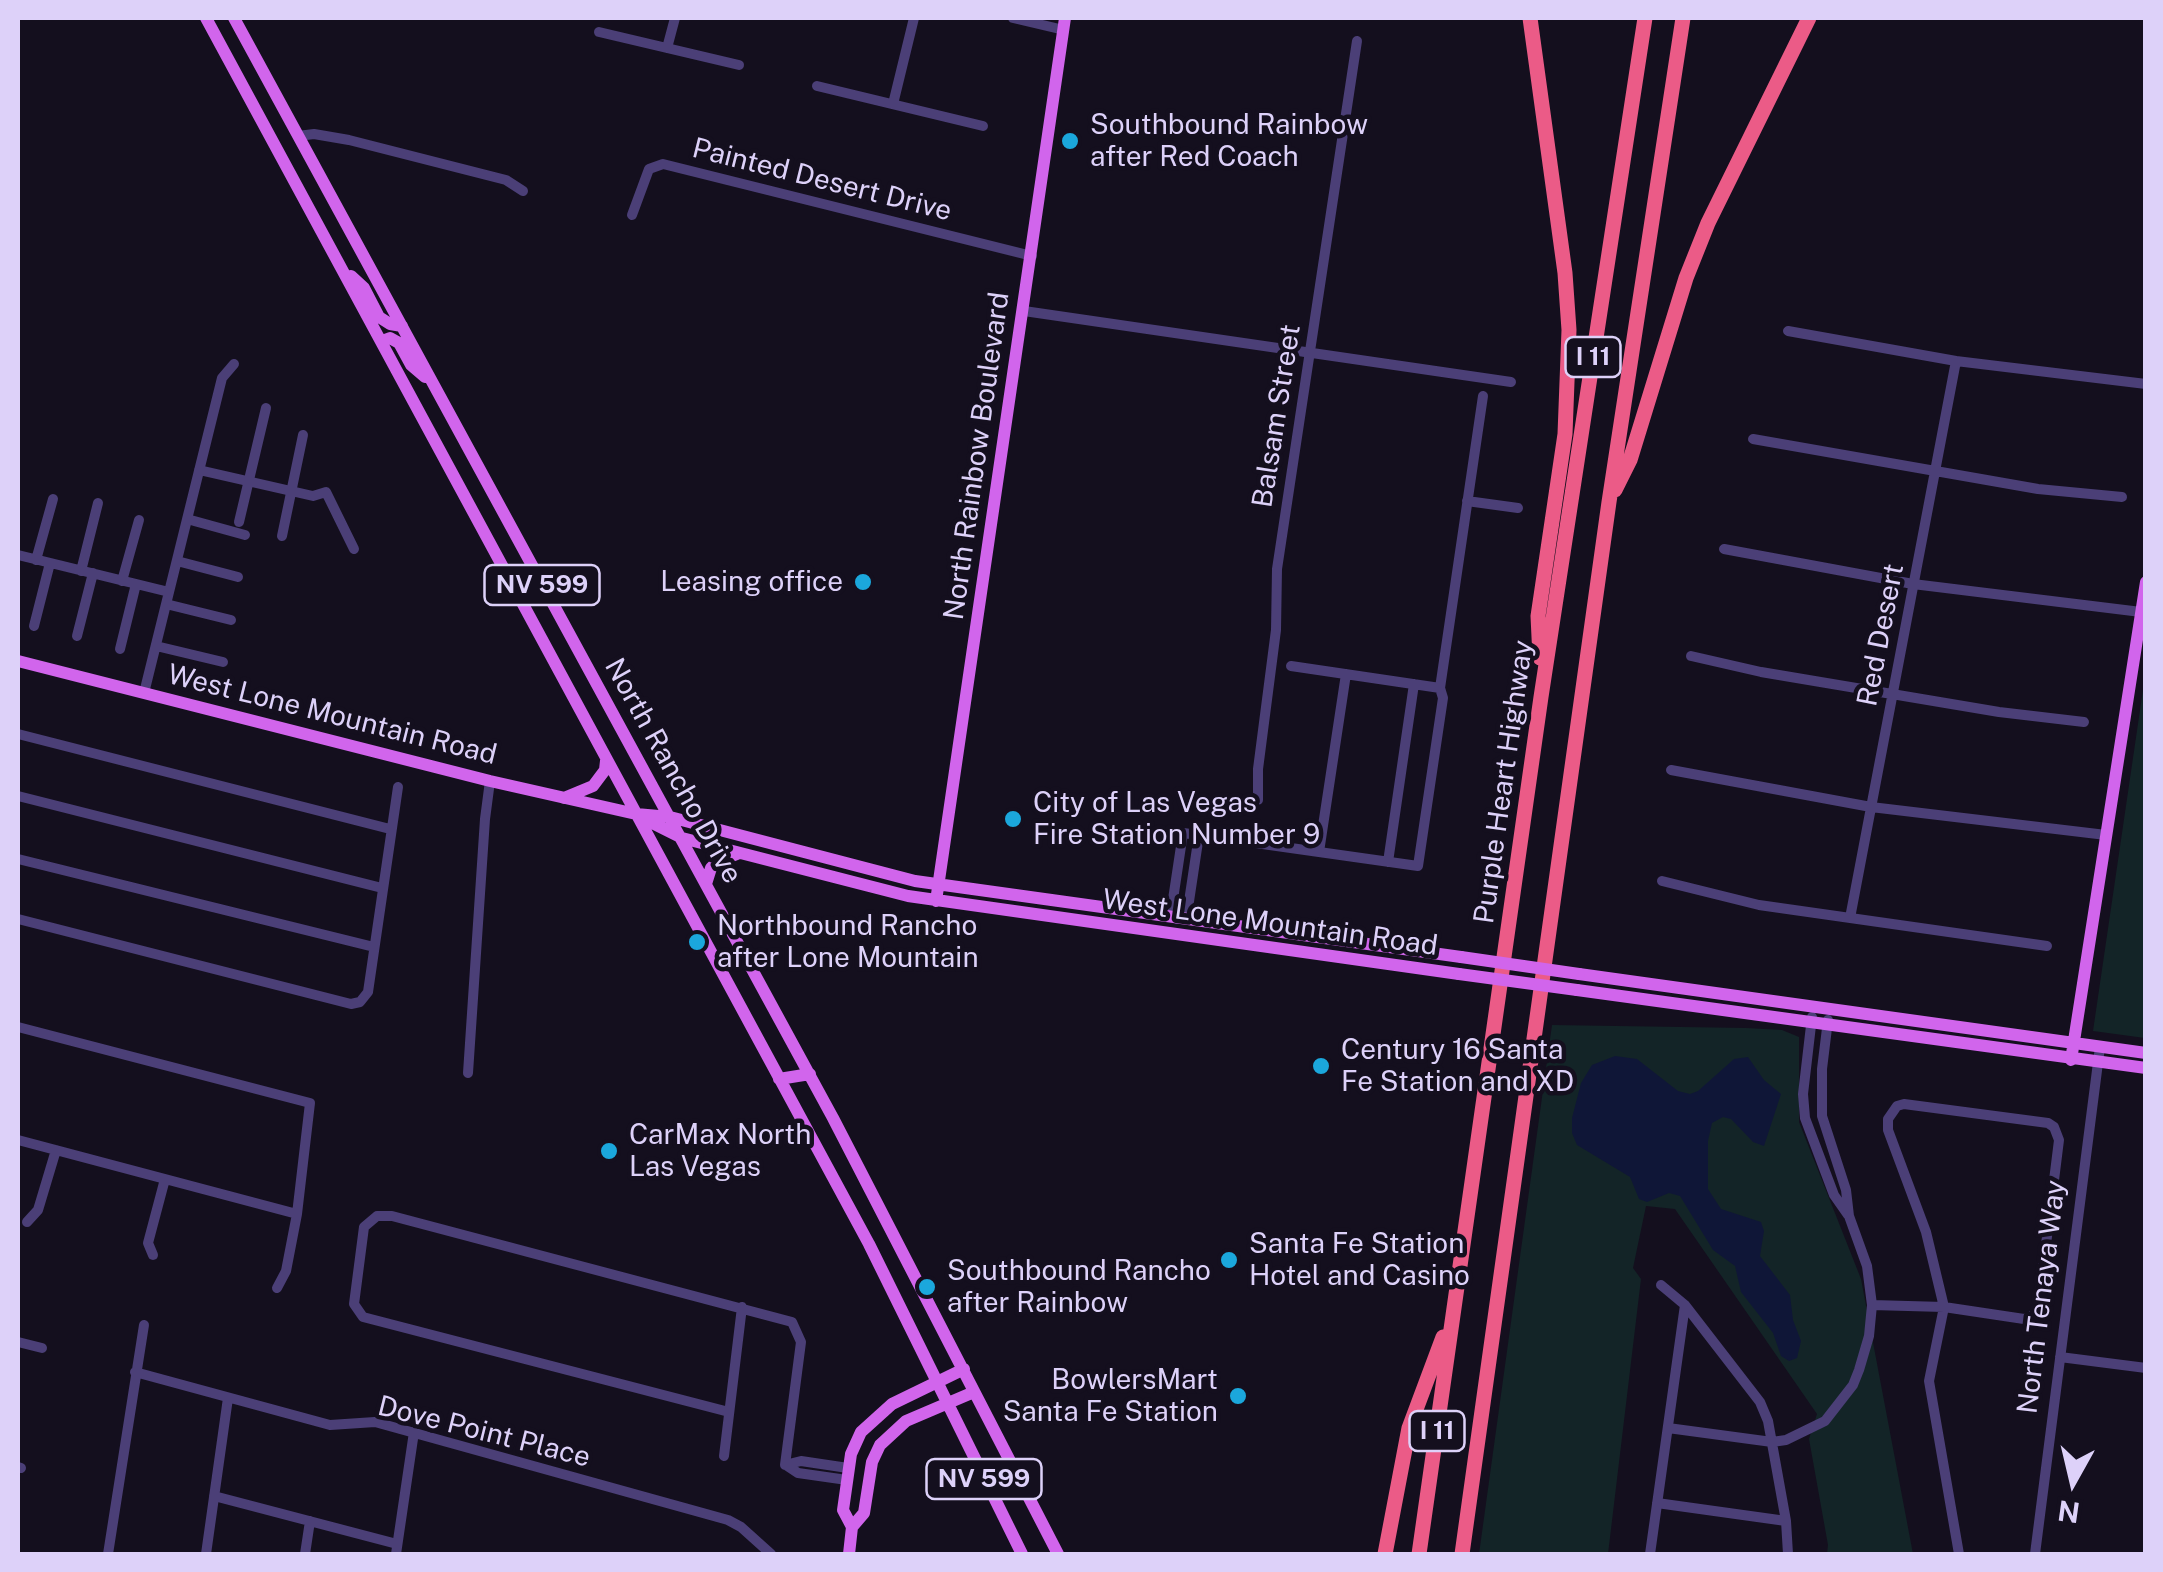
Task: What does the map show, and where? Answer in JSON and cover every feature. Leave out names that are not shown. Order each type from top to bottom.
[{"type":"highway","points":[[1530,18],[1565,273],[1569,330],[1565,434],[1538,616],[1541,698]]},
{"type":"highway","name":"Purple Heart Highway","points":[[1419,1554],[1541,698],[1645,18]]},
{"type":"highway","name":"I 11","points":[[1462,1554],[1609,502],[1683,18]]},
{"type":"highway","points":[[1609,502],[1630,460],[1686,278],[1708,224],[1809,18]]},
{"type":"highway","points":[[1385,1554],[1410,1428],[1454,1308]]},
{"type":"main road","name":"North Rancho Drive","points":[[206,18],[869,1244],[1022,1554]]},
{"type":"main road","name":"North Rancho Drive","points":[[234,18],[810,1074],[1058,1554]]},
{"type":"main road","name":"North Rainbow Boulevard","points":[[936,901],[1064,24]]},
{"type":"main road","points":[[342,268],[364,288],[380,317],[402,326]]},
{"type":"main road","points":[[382,341],[390,338],[399,344],[411,365],[431,381]]},
{"type":"main road","points":[[2072,1060],[2146,582]]},
{"type":"main road","name":"West Lone Mountain Road","points":[[18,661],[490,781],[636,814],[670,817],[938,886],[2146,1053]]},
{"type":"main road","points":[[564,798],[592,786],[605,770],[606,761]]},
{"type":"main road","name":"West Lone Mountain Road","points":[[636,814],[682,838],[936,901],[2146,1068]]},
{"type":"main road","points":[[706,884],[717,862],[740,853]]},
{"type":"main road","points":[[1000,910],[1003,895]]},
{"type":"main road","points":[[1023,914],[1026,898]]},
{"type":"main road","points":[[1090,923],[1092,907]]},
{"type":"main road","points":[[1142,930],[1144,914]]},
{"type":"main road","points":[[1175,934],[1177,918]]},
{"type":"main road","points":[[779,1079],[810,1074]]},
{"type":"main road","points":[[852,1528],[843,1510],[850,1454],[861,1432],[874,1417],[912,1392],[964,1369]]},
{"type":"main road","points":[[848,1554],[852,1528],[864,1513],[872,1462],[880,1444],[906,1421],[974,1392]]},
{"type":"street","points":[[667,48],[675,18]]},
{"type":"street","points":[[893,104],[914,18]]},
{"type":"street","points":[[1013,18],[1064,24]]},
{"type":"street","points":[[599,32],[739,65]]},
{"type":"street","name":"Balsam Street","points":[[1258,800],[1258,768],[1276,630],[1276,568],[1358,40]]},
{"type":"street","points":[[817,86],[983,126]]},
{"type":"street","points":[[298,136],[331,136],[362,142],[506,180],[523,190]]},
{"type":"street","name":"Painted Desert Drive","points":[[632,214],[649,169],[663,164],[1032,256]]},
{"type":"street","points":[[1024,311],[1511,382]]},
{"type":"street","points":[[1788,331],[1956,361],[2146,384]]},
{"type":"street","name":"Red Desert","points":[[1850,918],[1956,361]]},
{"type":"street","points":[[144,693],[222,378],[234,364]]},
{"type":"street","points":[[1198,835],[1188,908],[1177,918],[1172,906],[1183,833],[1198,835],[1388,862],[1418,866],[1483,396]]},
{"type":"street","points":[[239,522],[266,408]]},
{"type":"street","points":[[282,536],[303,435]]},
{"type":"street","points":[[1752,439],[2038,489],[2122,497]]},
{"type":"street","points":[[199,470],[313,496],[326,492],[354,549]]},
{"type":"street","points":[[36,560],[53,500]]},
{"type":"street","points":[[1467,501],[1518,508]]},
{"type":"street","points":[[77,636],[98,503]]},
{"type":"street","points":[[187,519],[245,535]]},
{"type":"street","points":[[122,581],[138,520]]},
{"type":"street","points":[[1724,550],[1913,584],[2141,612]]},
{"type":"street","points":[[18,555],[136,584],[231,620]]},
{"type":"street","points":[[177,561],[238,576]]},
{"type":"street","points":[[34,626],[50,563]]},
{"type":"street","points":[[120,648],[136,584]]},
{"type":"street","points":[[156,646],[223,662]]},
{"type":"street","points":[[1691,656],[1761,672],[2084,722]]},
{"type":"street","points":[[1291,666],[1440,688]]},
{"type":"street","points":[[1318,852],[1346,674]]},
{"type":"street","points":[[1388,862],[1414,684]]},
{"type":"street","points":[[18,734],[390,829]]},
{"type":"street","points":[[1672,770],[1870,808],[2106,836]]},
{"type":"street","points":[[468,1073],[490,781]]},
{"type":"street","points":[[18,919],[351,1004],[360,1002],[368,992],[398,787]]},
{"type":"street","points":[[18,796],[382,888]]},
{"type":"street","points":[[18,859],[374,947]]},
{"type":"street","points":[[1662,881],[1759,905],[2047,946]]},
{"type":"street","points":[[1668,1428],[1772,1442],[1804,1433],[1825,1421],[1859,1370],[1869,1336],[1872,1305],[1867,1266],[1805,1118],[1803,1094],[1813,1006]]},
{"type":"street","points":[[1830,1008],[1822,1070],[1822,1116],[1846,1190],[1849,1216]]},
{"type":"street","points":[[18,1027],[310,1104],[298,1214],[286,1271],[277,1288]]},
{"type":"street","name":"North Tenaya Way","points":[[2035,1554],[2100,1046]]},
{"type":"street","points":[[1872,1305],[1944,1308],[2024,1319],[2032,1317],[2038,1309],[2058,1132],[2048,1123],[1904,1104],[1890,1112],[1888,1130],[1926,1232],[1944,1308],[1929,1381],[1959,1554]]},
{"type":"street","points":[[18,1140],[298,1214]]},
{"type":"street","points":[[27,1222],[38,1210],[56,1150]]},
{"type":"street","points":[[153,1255],[148,1243],[165,1179]]},
{"type":"street","points":[[729,1412],[370,1320],[358,1313],[354,1296],[362,1233],[372,1218],[392,1216],[784,1318],[797,1327],[802,1342],[785,1465],[800,1460],[848,1474]]},
{"type":"street","points":[[1661,1285],[1685,1305],[1760,1402],[1772,1442],[1788,1554]]},
{"type":"street","points":[[1650,1554],[1685,1305]]},
{"type":"street","points":[[724,1456],[742,1307]]},
{"type":"street","points":[[108,1554],[144,1325]]},
{"type":"street","points":[[18,1342],[42,1348]]},
{"type":"street","points":[[2060,1357],[2146,1368]]},
{"type":"street","name":"Dove Point Place","points":[[135,1372],[330,1425],[374,1422],[728,1520],[741,1527],[759,1549],[771,1554]]},
{"type":"street","points":[[206,1554],[228,1398]]},
{"type":"street","points":[[214,1496],[397,1549],[414,1432]]},
{"type":"street","points":[[1658,1504],[1786,1521]]},
{"type":"street","points":[[305,1554],[310,1521]]},
{"type":"shaded area","points":[[2145,676],[2145,1038],[2093,1031]]},
{"type":"shaded area","points":[[1552,1025],[1746,1028],[1782,1030],[1799,1037],[1799,1122],[1861,1279],[1913,1554],[1827,1554],[1809,1439],[1817,1414],[1675,1209],[1646,1206],[1633,1268],[1641,1279],[1608,1554],[1479,1554]]},
{"type":"water","points":[[1615,1056],[1637,1059],[1678,1091],[1690,1094],[1734,1059],[1748,1057],[1764,1080],[1781,1094],[1764,1146],[1753,1142],[1731,1119],[1723,1117],[1712,1123],[1708,1189],[1721,1209],[1761,1222],[1764,1231],[1760,1256],[1790,1295],[1801,1341],[1797,1358],[1789,1361],[1781,1356],[1773,1333],[1741,1292],[1735,1266],[1713,1250],[1680,1196],[1669,1193],[1647,1202],[1639,1199],[1630,1177],[1577,1145],[1572,1118],[1581,1083],[1592,1065]]},
{"type":"place","name":"Southbound Rainbow after Red Coach","points":[[1070,141]]},
{"type":"place","name":"Leasing office","points":[[863,582]]},
{"type":"place","name":"City of Las Vegas Fire Station Number 9","points":[[1013,819]]},
{"type":"place","name":"Northbound Rancho after Lone Mountain","points":[[697,942]]},
{"type":"place","name":"Century 16 Santa Fe Station and XD","points":[[1321,1066]]},
{"type":"place","name":"CarMax North Las Vegas","points":[[609,1151]]},
{"type":"place","name":"Santa Fe Station Hotel and Casino","points":[[1229,1260]]},
{"type":"place","name":"Southbound Rancho after Rainbow","points":[[927,1287]]},
{"type":"place","name":"BowlersMart Santa Fe Station","points":[[1238,1396]]}]
